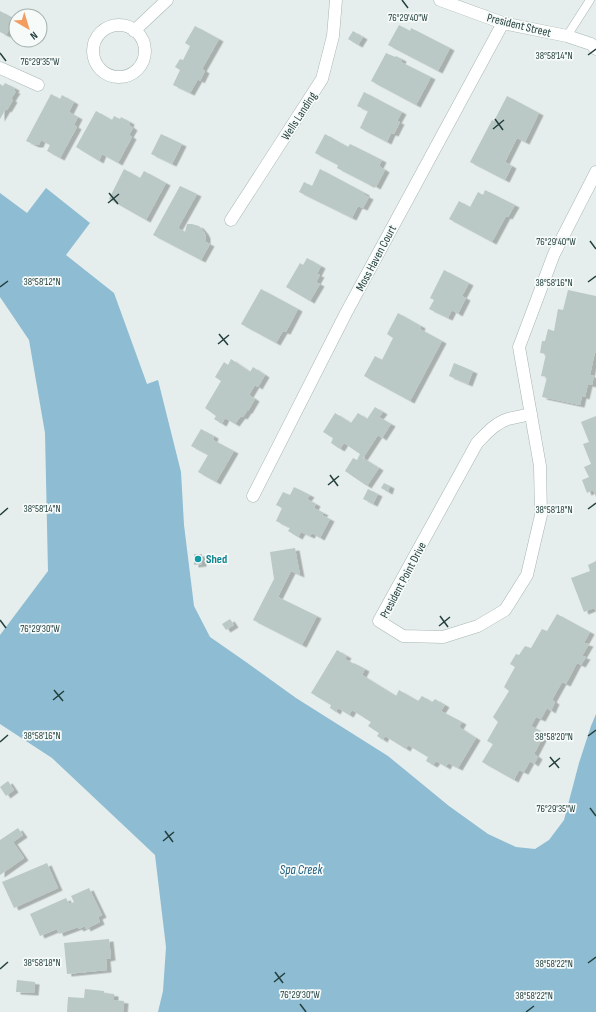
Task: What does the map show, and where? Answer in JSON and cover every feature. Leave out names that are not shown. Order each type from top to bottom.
[{"type":"street","points":[[134,31],[167,0]]},
{"type":"street","name":"Wells Landing","points":[[231,220],[322,79],[333,36],[336,0]]},
{"type":"street","name":"President Street","points":[[440,0],[503,23],[567,36],[591,44],[596,50]]},
{"type":"street","name":"Moss Haven Court","points":[[253,496],[346,313],[503,23]]},
{"type":"street","points":[[115,25],[124,26],[134,31],[143,42],[145,50],[144,58],[140,66],[134,72],[126,76],[118,77],[102,71],[93,57],[95,40],[100,33],[115,25]]},
{"type":"street","points":[[0,68],[38,85]]},
{"type":"street","name":"President Point Drive","points":[[531,414],[502,422],[489,430],[477,444],[379,621],[403,636],[443,638],[478,626],[505,610],[528,575],[540,515],[540,466],[531,414],[519,347],[554,254],[596,172]]},
{"type":"lane","points":[[567,36],[590,0]]},
{"type":"water","name":"Spa Creek","points":[[46,188],[90,223],[66,255],[114,293],[147,384],[158,380],[181,472],[184,525],[194,606],[210,637],[296,698],[388,756],[449,806],[488,834],[516,847],[535,849],[549,840],[564,820],[579,763],[596,714],[596,1012],[158,1012],[163,991],[166,947],[155,855],[52,758],[0,724],[0,635],[48,571],[45,433],[29,340],[0,297],[0,193],[27,213]]},
{"type":"building","points":[[0,11],[8,15],[8,31],[6,35],[0,32]]},
{"type":"building","points":[[399,25],[410,31],[411,28],[450,48],[438,71],[388,45]]},
{"type":"building","points":[[195,26],[219,39],[202,69],[205,71],[200,81],[198,79],[190,93],[173,85],[180,70],[175,67],[180,59],[183,60],[190,46],[185,43]]},
{"type":"building","points":[[353,31],[363,37],[358,45],[348,39]]},
{"type":"building","points":[[386,53],[402,59],[401,62],[431,77],[416,105],[371,81]]},
{"type":"building","points":[[5,83],[15,88],[14,91],[16,91],[11,99],[13,100],[0,119],[0,84],[3,86]]},
{"type":"building","points":[[364,92],[402,112],[397,121],[400,122],[394,134],[391,133],[387,142],[360,128],[368,111],[357,106]]},
{"type":"building","points":[[51,94],[60,99],[62,95],[74,102],[69,112],[78,117],[74,125],[77,127],[60,158],[47,151],[50,145],[41,140],[39,145],[26,141]]},
{"type":"building","points":[[507,96],[539,113],[525,142],[517,138],[505,162],[512,166],[505,180],[470,162],[492,120],[494,121]]},
{"type":"building","points":[[96,111],[112,120],[114,116],[120,119],[121,117],[130,122],[129,125],[133,128],[129,135],[132,137],[118,163],[102,154],[99,161],[76,147]]},
{"type":"building","points":[[161,134],[182,144],[172,164],[151,154]]},
{"type":"building","points":[[325,134],[348,147],[350,144],[382,160],[379,166],[385,170],[376,187],[337,168],[338,165],[315,153]]},
{"type":"building","points":[[124,169],[140,178],[144,171],[166,183],[146,220],[109,199]]},
{"type":"building","points":[[320,169],[365,193],[365,195],[369,197],[363,208],[358,206],[352,218],[299,192],[304,182],[312,186]]},
{"type":"building","points":[[180,186],[197,194],[178,228],[185,232],[187,224],[192,224],[199,226],[204,232],[206,242],[210,244],[201,260],[153,235]]},
{"type":"building","points":[[485,190],[515,205],[508,217],[506,216],[492,242],[449,219],[459,201],[470,207],[478,192],[483,195]]},
{"type":"building","points":[[307,258],[321,266],[317,274],[320,275],[316,282],[320,284],[310,301],[286,287],[300,263],[303,265]]},
{"type":"building","points":[[444,270],[469,283],[462,296],[466,298],[458,314],[452,310],[448,318],[429,309],[434,300],[430,298]]},
{"type":"building","points":[[261,289],[298,309],[286,332],[283,331],[276,343],[241,324]]},
{"type":"building","points":[[568,290],[596,296],[596,353],[595,352],[590,375],[594,376],[592,385],[588,384],[585,397],[582,396],[580,405],[542,397],[547,377],[541,376],[546,354],[540,353],[542,341],[545,341],[548,329],[554,331],[558,309],[563,310]]},
{"type":"building","points":[[398,313],[421,326],[420,329],[442,341],[410,401],[364,376],[375,356],[382,360],[393,338],[387,334]]},
{"type":"building","points":[[231,359],[250,372],[253,367],[265,375],[258,387],[255,385],[249,395],[255,399],[243,417],[241,416],[235,424],[225,418],[222,424],[214,419],[216,416],[205,408],[221,381],[215,377],[224,362],[228,365]]},
{"type":"building","points":[[454,363],[473,371],[468,384],[449,376]]},
{"type":"building","points":[[375,407],[383,412],[379,417],[391,424],[382,438],[378,435],[363,458],[379,468],[367,486],[345,471],[353,458],[357,460],[360,454],[344,443],[340,449],[331,443],[333,438],[323,432],[335,413],[351,423],[358,413],[367,419]]},
{"type":"building","points":[[596,416],[596,497],[593,490],[587,493],[582,480],[589,477],[584,467],[591,464],[583,444],[589,442],[581,422]]},
{"type":"building","points":[[201,429],[214,436],[213,440],[234,451],[216,482],[198,472],[208,455],[191,446]]},
{"type":"building","points":[[384,483],[390,486],[388,492],[381,488]]},
{"type":"building","points":[[294,487],[310,495],[307,499],[316,504],[314,508],[324,513],[322,515],[330,519],[320,538],[312,533],[310,536],[301,532],[298,537],[288,531],[290,528],[276,521],[282,508],[276,505],[283,492],[290,495]]},
{"type":"building","points":[[368,489],[378,494],[373,504],[363,499]]},
{"type":"building","points":[[295,548],[300,575],[291,571],[278,597],[317,616],[302,645],[253,620],[274,579],[270,552]]},
{"type":"building","name":"Shed","points":[[194,554],[202,554],[202,564],[194,565]]},
{"type":"building","points":[[596,561],[596,612],[594,608],[584,612],[571,578],[590,571],[588,565]]},
{"type":"building","points":[[557,614],[590,632],[584,643],[589,644],[582,656],[586,657],[581,665],[577,663],[566,684],[562,682],[552,700],[555,702],[551,711],[547,708],[541,719],[536,717],[531,726],[545,733],[534,754],[538,757],[534,764],[530,761],[524,772],[519,770],[514,780],[482,762],[493,744],[487,741],[498,722],[493,717],[509,691],[504,687],[515,667],[510,664],[516,654],[519,655],[525,646],[531,648],[542,629],[547,631]]},
{"type":"building","points":[[230,619],[234,625],[226,630],[222,624]]},
{"type":"building","points":[[337,650],[347,656],[345,659],[365,669],[362,675],[396,696],[399,690],[418,701],[422,696],[432,702],[435,699],[445,705],[441,711],[462,722],[459,727],[476,738],[458,768],[448,763],[446,767],[436,761],[433,765],[426,761],[428,757],[408,745],[406,749],[385,736],[383,740],[377,736],[379,733],[368,726],[371,722],[352,710],[349,715],[338,708],[336,712],[330,708],[331,705],[311,693]]},
{"type":"building","points":[[8,781],[14,790],[6,796],[0,787]]},
{"type":"building","points":[[18,828],[23,835],[13,842],[24,858],[0,875],[0,840]]},
{"type":"building","points":[[47,863],[58,888],[14,908],[2,882]]},
{"type":"building","points":[[89,888],[102,915],[98,917],[100,922],[86,929],[85,926],[79,929],[78,927],[59,934],[57,929],[40,936],[30,914],[66,898],[69,904],[74,902],[71,896]]},
{"type":"building","points":[[109,939],[111,958],[106,959],[107,970],[67,974],[64,943]]},
{"type":"building","points":[[17,980],[35,982],[34,993],[16,992]]},
{"type":"building","points":[[85,989],[104,991],[104,993],[114,994],[114,1000],[124,1001],[123,1012],[67,1012],[68,997],[84,998]]},
{"type":"place","name":"Shed","points":[[198,559]]}]
